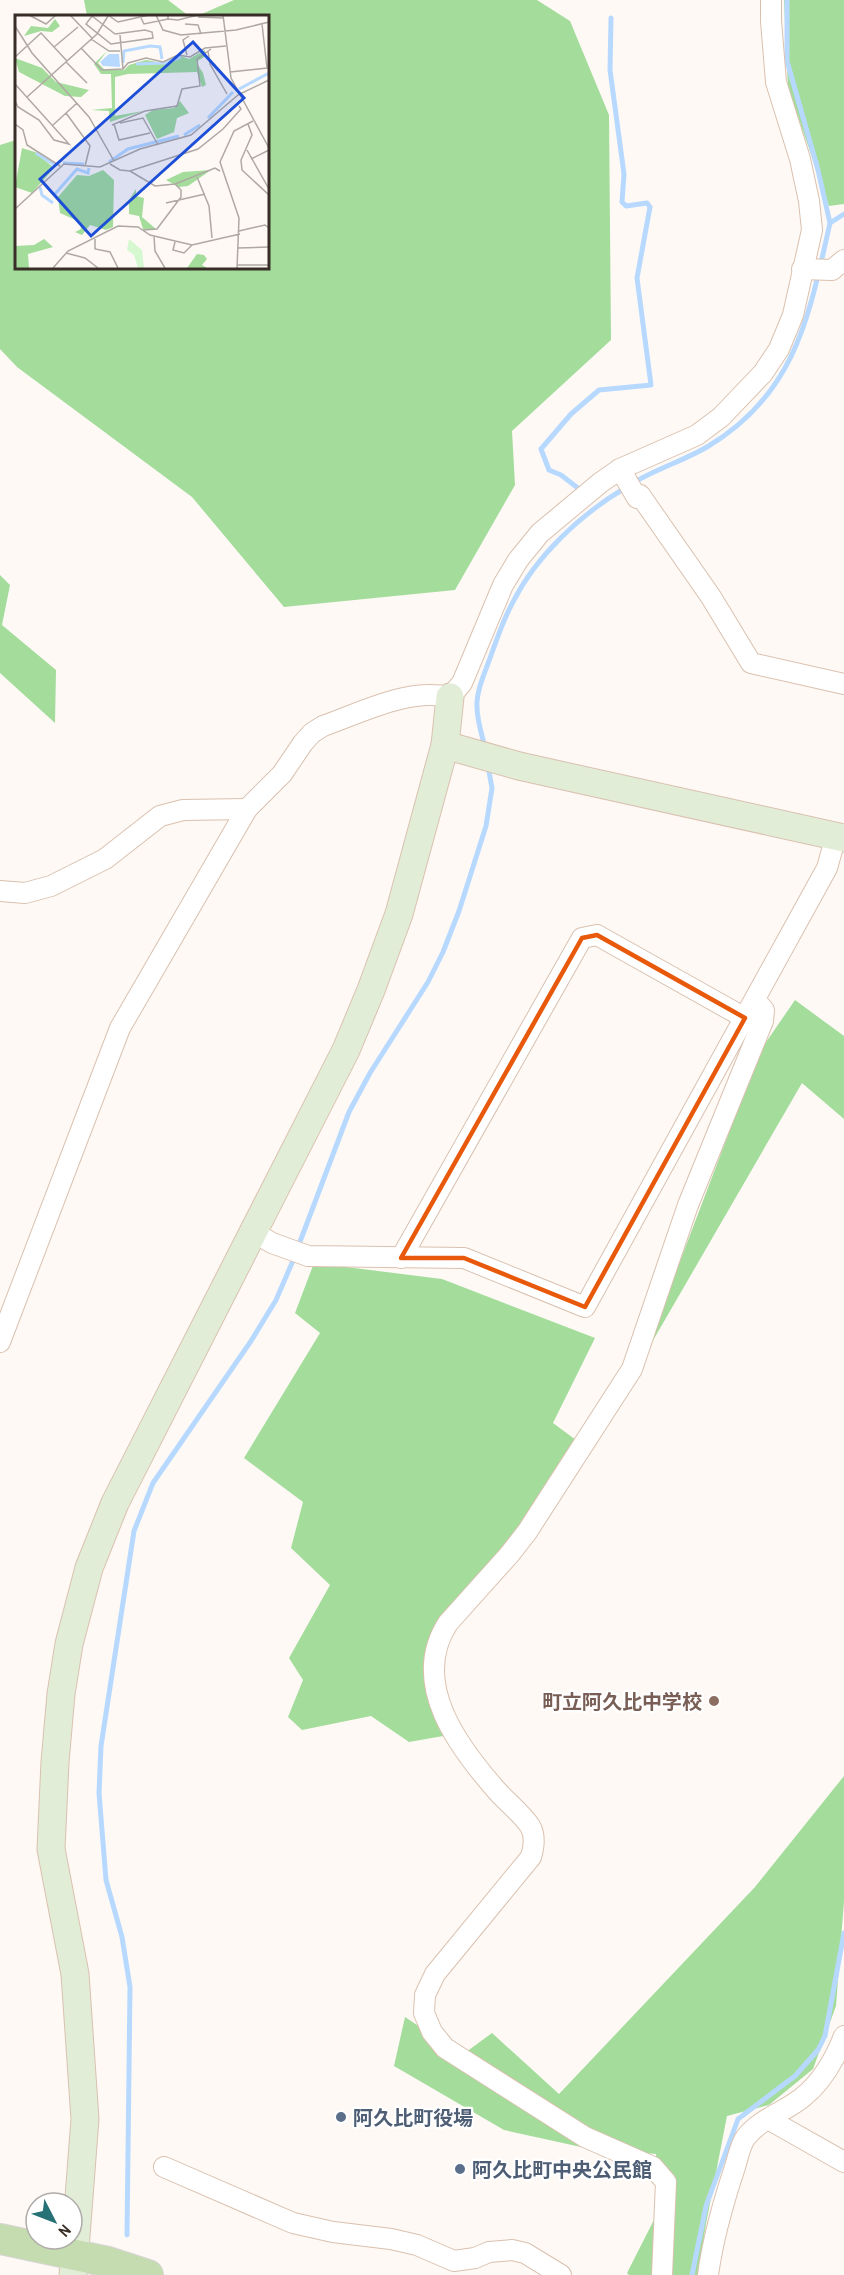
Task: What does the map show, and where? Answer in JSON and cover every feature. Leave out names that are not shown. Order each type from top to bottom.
[{"type":"main road","points":[[0,2239],[74,2265],[132,2269]]},
{"type":"street","points":[[74,2265],[85,2120],[75,1974],[51,1849],[61,1694],[69,1644],[89,1568],[115,1503],[263,1238],[346,1050],[399,914],[445,745],[450,697],[462,683],[503,585],[518,560],[540,533],[600,483],[620,469],[697,435],[720,417],[764,373],[779,349],[793,315],[821,267],[800,159],[776,82],[771,0]]},
{"type":"street","points":[[620,469],[637,498],[640,495],[711,597],[751,663],[844,684]]},
{"type":"street","points":[[0,1342],[120,1028],[247,809],[282,774],[312,733],[323,726],[409,696],[433,694],[450,697]]},
{"type":"street","points":[[263,1238],[308,1256],[464,1258],[585,1307],[827,868],[840,837],[519,766],[445,745]]},
{"type":"street","points":[[0,891],[25,893],[51,886],[105,859],[160,816],[183,810],[247,809]]},
{"type":"street","points":[[401,1258],[582,938],[597,935],[745,1018]]},
{"type":"street","points":[[662,2275],[666,2182],[653,2168],[585,2137],[445,2048],[432,2032],[424,2013],[425,1995],[435,1974],[531,1857],[535,1842],[530,1827],[497,1791],[453,1735],[439,1704],[434,1668],[441,1633],[527,1532],[632,1370],[688,1205],[763,1021],[764,1010],[755,1000]]},
{"type":"street","points":[[708,2275],[712,2246],[722,2208],[744,2139],[753,2129],[803,2098],[821,2080],[836,2056],[844,2036]]},
{"type":"street","points":[[768,2119],[844,2162]]},
{"type":"street","points":[[164,2167],[293,2223],[333,2232],[411,2244],[454,2261],[466,2261],[489,2252],[512,2250],[525,2253],[561,2275]]},
{"type":"highlighted area","points":[[597,935],[745,1018],[585,1307],[464,1258],[401,1258],[582,938]]},
{"type":"green space","points":[[84,0],[168,0],[188,15],[87,15]]},
{"type":"green space","points":[[234,0],[537,0],[570,21],[609,115],[611,340],[512,431],[515,485],[455,590],[284,607],[192,497],[17,367],[0,349],[0,145],[15,140],[15,268],[268,268],[268,15],[199,15]]},
{"type":"green space","points":[[784,0],[844,0],[844,204],[829,206],[788,88]]},
{"type":"green space","points":[[0,575],[10,585],[2,625],[56,670],[55,723],[0,673]]},
{"type":"green space","points":[[795,1000],[844,1036],[844,1119],[802,1083],[644,1356],[760,1051]]},
{"type":"green space","points":[[314,1263],[442,1279],[595,1338],[553,1423],[580,1443],[521,1530],[436,1633],[426,1684],[449,1735],[409,1742],[371,1716],[302,1730],[288,1717],[303,1680],[289,1658],[330,1585],[291,1548],[303,1502],[244,1458],[320,1333],[295,1313]]},
{"type":"green space","points":[[844,1776],[844,1901],[836,2006],[813,2069],[769,2105],[727,2116],[698,2275],[629,2275],[627,2273],[660,2208],[656,2154],[581,2147],[504,2130],[394,2066],[405,2017],[462,2055],[492,2033],[559,2094],[755,1887]]},
{"type":"waterway","points":[[787,0],[787,61],[818,170],[830,223]]},
{"type":"waterway","points":[[583,492],[561,475],[549,470],[541,449],[571,414],[599,390],[651,385],[637,278],[650,207],[647,203],[626,206],[622,202],[624,174],[610,70],[611,18]]},
{"type":"waterway","points":[[633,483],[707,447],[737,426],[761,403],[794,350],[814,290],[830,223],[844,214]]},
{"type":"waterway","points":[[485,748],[478,717],[478,695],[500,630],[513,602],[534,568],[561,538],[592,510],[625,488]]},
{"type":"waterway","points":[[298,1247],[349,1112],[370,1073],[428,982],[443,952],[459,911],[486,826],[492,788],[488,766]]},
{"type":"waterway","points":[[127,2235],[130,1987],[122,1937],[106,1880],[99,1793],[101,1746],[134,1531],[153,1483],[251,1341],[276,1300],[295,1256]]},
{"type":"waterway","points":[[692,2275],[706,2206],[738,2119],[795,2076],[818,2050],[825,2036],[844,1933]]},
{"type":"place","name":"町立阿久比中学校","points":[[714,1701]]},
{"type":"place","name":"阿久比町役場","points":[[341,2117]]},
{"type":"place","name":"阿久比町中央公民館","points":[[460,2169]]}]
